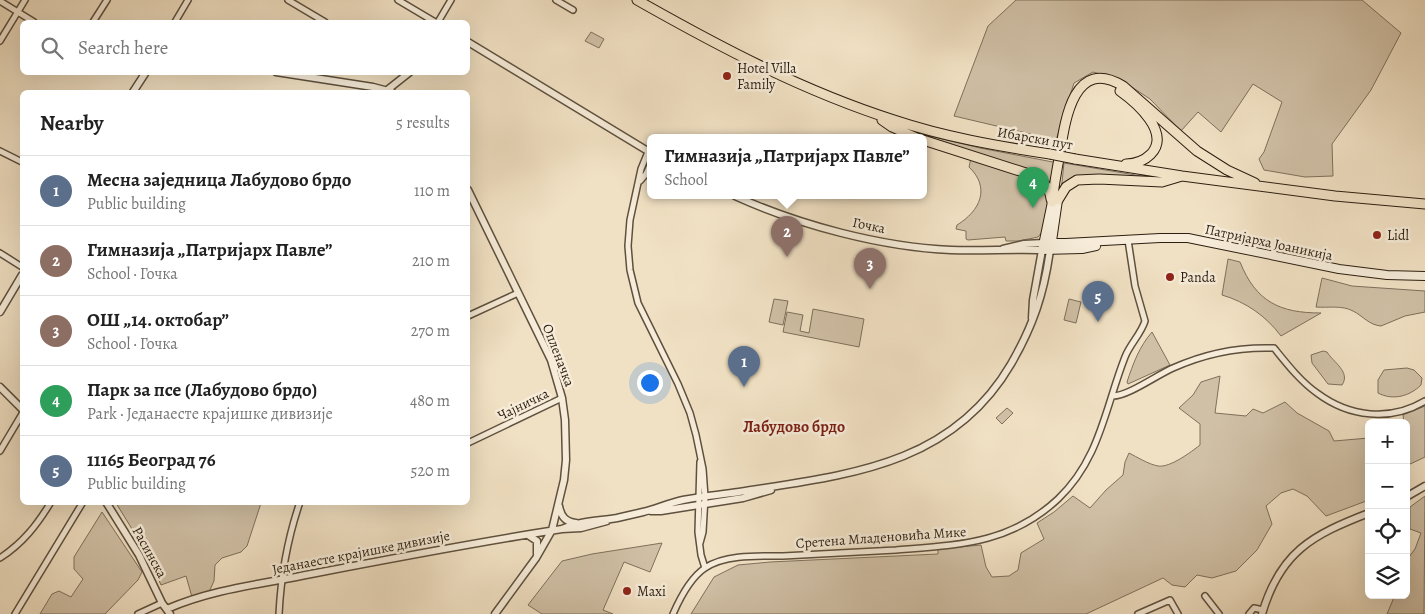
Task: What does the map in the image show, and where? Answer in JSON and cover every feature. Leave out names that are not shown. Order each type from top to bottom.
[{"type":"main road","name":"Ибарски пут","points":[[637,0],[756,65],[810,89],[872,113],[948,135],[1075,159],[1182,176],[1376,201],[1425,204]]},
{"type":"main road","name":"Ибарски пут","points":[[646,0],[665,15]]},
{"type":"main road","points":[[1055,201],[1063,136],[1071,102],[1079,89],[1088,82],[1099,79],[1112,80],[1128,89],[1180,138],[1212,162],[1267,187]]},
{"type":"main road","points":[[1055,201],[1073,110],[1084,91],[1101,84],[1120,90],[1140,108],[1152,124],[1157,140],[1154,150],[1144,160],[1132,164],[1102,163]]},
{"type":"main road","points":[[872,113],[892,127],[908,134]]},
{"type":"main road","points":[[927,141],[1034,176],[1048,187],[1055,201]]},
{"type":"main road","points":[[1055,201],[1066,186],[1077,180],[1099,179],[1162,182],[1182,176]]},
{"type":"main road","name":"Једанаесте крајишке дивизије","points":[[1047,247],[1055,201]]},
{"type":"main road","name":"Патријарха Јоаникија","points":[[1047,247],[1128,240],[1188,238],[1339,269],[1387,276],[1425,276]]},
{"type":"street","points":[[0,41],[25,0]]},
{"type":"street","points":[[94,20],[107,0]]},
{"type":"street","points":[[176,20],[188,0]]},
{"type":"street","points":[[288,0],[322,20]]},
{"type":"street","points":[[398,0],[433,20]]},
{"type":"street","points":[[437,20],[451,0]]},
{"type":"street","points":[[556,0],[573,10]]},
{"type":"street","points":[[0,1],[31,20]]},
{"type":"street","points":[[470,43],[647,150]]},
{"type":"street","points":[[134,90],[144,75]]},
{"type":"street","points":[[296,75],[361,85],[380,90]]},
{"type":"street","points":[[389,90],[407,75]]},
{"type":"street","points":[[0,151],[20,161]]},
{"type":"street","points":[[647,158],[641,169],[628,237],[631,279],[647,324],[678,384],[690,413],[700,459],[702,505],[698,532],[705,568]]},
{"type":"street","points":[[639,182],[647,172]]},
{"type":"street","name":"Опленачка","points":[[470,194],[551,360],[562,398],[565,420],[564,480],[552,530],[536,558],[495,614]]},
{"type":"street","name":"Гочка","points":[[742,199],[808,223],[876,239],[927,248],[952,250],[1003,249],[1024,244],[1047,247]]},
{"type":"street","name":"Сретена Младеновића Мике","points":[[673,614],[684,593],[705,568],[725,560],[742,557],[878,551],[978,541],[1001,534],[1048,508],[1068,488],[1092,452],[1102,429],[1125,357],[1146,321],[1136,286],[1128,240]]},
{"type":"street","name":"Једанаесте крајишке дивизије","points":[[169,612],[188,600],[208,594],[413,554],[552,530],[581,528],[647,511],[659,506],[702,497],[782,486],[851,472],[885,463],[920,450],[967,418],[991,393],[1016,356],[1032,320],[1034,300],[1047,247]]},
{"type":"street","points":[[0,253],[20,266]]},
{"type":"street","points":[[0,312],[20,278]]},
{"type":"street","points":[[470,315],[518,293]]},
{"type":"street","points":[[1113,396],[1122,394],[1151,378],[1195,359],[1236,350],[1274,348],[1298,376],[1316,393],[1352,411],[1383,415],[1404,411],[1425,401]]},
{"type":"street","points":[[0,387],[20,408]]},
{"type":"street","name":"Чајничка","points":[[470,442],[562,398]]},
{"type":"street","points":[[0,451],[20,417]]},
{"type":"street","name":"Једанаесте крајишке дивизије","points":[[647,511],[661,511],[702,505],[759,494],[782,486]]},
{"type":"street","points":[[1410,495],[1425,486]]},
{"type":"street","points":[[0,558],[27,537],[49,505]]},
{"type":"street","points":[[16,614],[81,505]]},
{"type":"street","name":"Расинска","points":[[108,505],[138,555],[162,603],[169,612]]},
{"type":"street","points":[[280,614],[281,580],[286,548],[299,505]]},
{"type":"street","points":[[559,506],[562,516],[566,520],[580,523]]},
{"type":"street","points":[[1249,614],[1254,608],[1263,612],[1269,593],[1278,575],[1297,552],[1328,530],[1365,515]]},
{"type":"street","name":"Једанаесте крајишке дивизије","points":[[562,529],[580,523],[618,518]]},
{"type":"street","points":[[528,535],[535,539],[537,543],[536,558]]},
{"type":"street","points":[[1205,596],[1219,614]]},
{"type":"street","points":[[1138,614],[1170,600],[1178,614]]},
{"type":"street","points":[[138,614],[162,603]]},
{"type":"shaded area","points":[[1016,0],[1362,0],[1401,33],[1371,90],[1332,144],[1333,176],[1305,177],[1264,170],[1259,159],[1264,152],[1282,102],[1253,84],[1221,132],[1198,112],[1181,131],[1150,99],[1121,80],[1093,72],[1074,83],[1056,140],[954,116],[988,26]]},
{"type":"shaded area","points":[[591,32],[604,39],[599,48],[585,41]]},
{"type":"shaded area","points":[[901,129],[922,134],[914,134]]},
{"type":"shaded area","points":[[927,135],[1058,163],[1052,193],[1046,184],[927,139]]},
{"type":"shaded area","points":[[971,158],[1037,180],[1049,196],[1042,232],[1038,237],[1019,241],[1006,241],[1005,237],[968,240],[966,239],[966,231],[956,229],[957,225],[972,213],[980,199],[980,183],[969,167]]},
{"type":"shaded area","points":[[1064,163],[1153,178],[1099,177],[1061,191]]},
{"type":"shaded area","points":[[1228,259],[1240,262],[1246,276],[1254,287],[1271,302],[1293,311],[1321,313],[1281,336],[1269,322],[1255,311],[1222,295]]},
{"type":"shaded area","points":[[1322,278],[1352,286],[1425,291],[1425,312],[1405,316],[1381,326],[1370,322],[1349,309],[1316,307]]},
{"type":"shaded area","points":[[774,299],[788,301],[783,325],[769,322]]},
{"type":"shaded area","points":[[1069,299],[1081,302],[1076,323],[1064,320]]},
{"type":"shaded area","points":[[813,309],[864,319],[859,347],[783,332],[787,312],[803,315],[800,331],[809,333]]},
{"type":"shaded area","points":[[1152,332],[1170,365],[1128,384],[1127,382],[1137,356]]},
{"type":"shaded area","points":[[1323,351],[1327,352],[1343,371],[1344,380],[1342,385],[1328,384],[1312,363],[1311,355]]},
{"type":"shaded area","points":[[1407,368],[1414,370],[1422,378],[1421,385],[1417,389],[1395,397],[1378,393],[1378,380],[1384,370]]},
{"type":"shaded area","points":[[1220,376],[1215,413],[1246,416],[1253,409],[1263,413],[1285,402],[1297,413],[1329,431],[1334,441],[1365,438],[1365,501],[1326,516],[1307,496],[1293,489],[1281,493],[1266,506],[1272,524],[1257,550],[1236,571],[1212,578],[1197,575],[1185,587],[1172,585],[1163,578],[1086,614],[691,614],[714,577],[738,565],[938,554],[938,549],[981,545],[986,567],[992,577],[1009,576],[1018,570],[1021,553],[1044,539],[1037,523],[1073,496],[1090,508],[1123,475],[1129,453],[1150,464],[1163,466],[1180,459],[1200,445],[1200,424],[1179,408],[1193,395],[1201,382]]},
{"type":"shaded area","points":[[1425,406],[1425,457],[1410,464],[1410,419],[1404,419],[1403,415]]},
{"type":"shaded area","points":[[1007,408],[1013,413],[1002,424],[996,418]]},
{"type":"shaded area","points":[[1425,496],[1424,614],[1387,614],[1393,599],[1410,599],[1410,556],[1415,549],[1421,533],[1410,529],[1410,507]]},
{"type":"shaded area","points":[[117,505],[260,505],[247,546],[241,552],[222,558],[215,565],[214,581],[208,594],[192,597],[186,576],[161,585],[148,555]]},
{"type":"shaded area","points":[[102,512],[142,572],[138,580],[105,614],[40,614],[52,594],[59,591],[71,597],[83,579],[74,569],[74,557]]},
{"type":"shaded area","points":[[662,543],[650,572],[624,562],[603,610],[613,614],[542,614],[528,605],[562,561],[592,554]]},
{"type":"place","name":"Hotel Villa Family","points":[[727,76]]},
{"type":"place","name":"Парк за псе (Лабудово брдо)","points":[[1033,208]]},
{"type":"place","name":"Lidl","points":[[1377,235]]},
{"type":"place","name":"Гимназија „Патријарх Павле”","points":[[787,257]]},
{"type":"place","name":"Panda","points":[[1170,277]]},
{"type":"place","name":"ОШ „14. октобар”","points":[[870,289]]},
{"type":"place","name":"11165 Београд 76","points":[[1098,322]]},
{"type":"place","name":"Месна заједница Лабудово брдо","points":[[744,387]]},
{"type":"place","name":"Maxi","points":[[627,591]]},
{"type":"district","name":"Лабудово брдо","points":[[794,426]]}]
